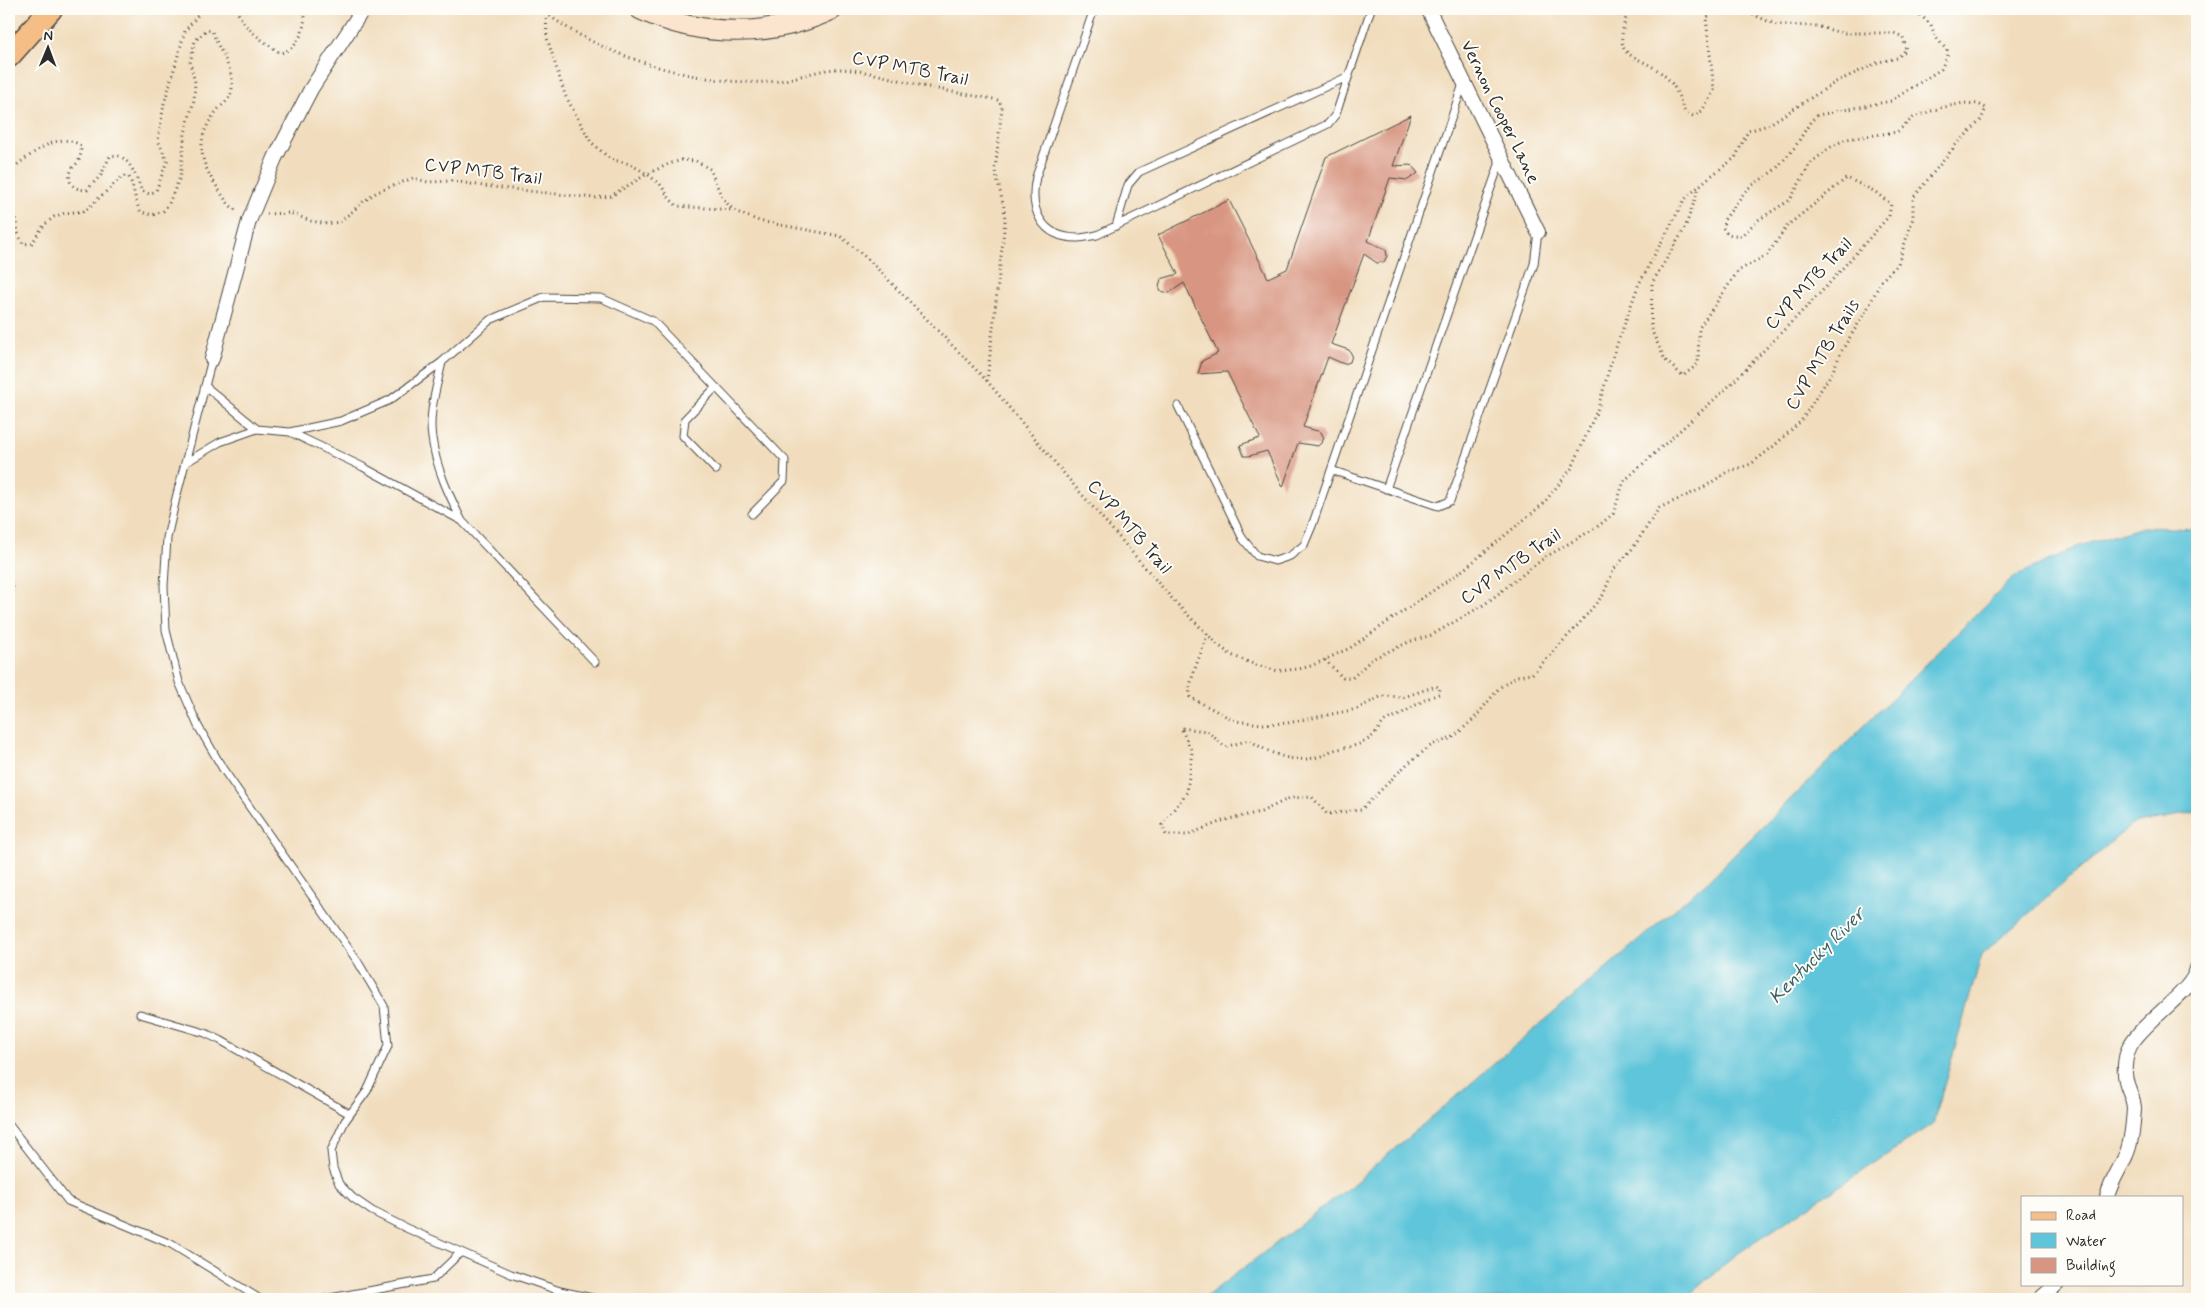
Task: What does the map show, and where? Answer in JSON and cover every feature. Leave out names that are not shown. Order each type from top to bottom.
[{"type":"main road","points":[[10,55],[50,9]]},
{"type":"street","points":[[212,359],[249,221],[275,158],[311,89],[363,9]]},
{"type":"street","points":[[640,9],[688,26],[742,31],[792,24],[833,9]]},
{"type":"street","name":"Vernon Cooper Lane","points":[[1428,9],[1538,232]]},
{"type":"street","points":[[2107,1196],[2110,1185],[2127,1153],[2133,1119],[2133,1097],[2126,1079],[2127,1053],[2136,1037],[2150,1020],[2192,980],[2197,968]]},
{"type":"street","points":[[2040,1299],[2055,1286]]},
{"type":"lane","points":[[1094,9],[1036,177],[1032,194],[1034,208],[1042,223],[1058,234],[1077,238],[1097,235],[1328,124],[1336,114],[1371,9]]},
{"type":"lane","points":[[1116,226],[1128,185],[1139,172],[1349,76]]},
{"type":"lane","points":[[1178,406],[1243,540],[1257,556],[1275,561],[1290,556],[1304,545],[1464,81]]},
{"type":"lane","points":[[1386,488],[1502,158]]},
{"type":"lane","points":[[1331,470],[1438,506],[1450,501],[1534,264],[1538,232]]},
{"type":"lane","points":[[185,464],[220,442],[257,429],[290,432],[341,421],[390,400],[442,362],[490,320],[544,297],[601,298],[653,321],[785,460],[784,481],[752,514]]},
{"type":"lane","points":[[212,359],[167,538],[164,586],[166,630],[179,682],[198,726],[223,769],[358,962],[384,1006],[388,1046],[367,1091],[345,1120],[331,1151],[333,1168],[339,1184],[353,1198],[372,1211],[461,1252],[511,1274],[560,1291],[597,1299]]},
{"type":"lane","points":[[442,362],[434,400],[432,437],[442,478],[462,522]]},
{"type":"lane","points":[[205,386],[257,429]]},
{"type":"lane","points":[[716,387],[685,419],[683,436],[716,470]]},
{"type":"lane","points":[[290,432],[363,468],[462,522],[595,662]]},
{"type":"lane","points":[[140,1014],[205,1033],[220,1040],[350,1114]]},
{"type":"lane","points":[[9,1125],[68,1200],[171,1244],[260,1299]]},
{"type":"lane","points":[[325,1299],[433,1279],[461,1252]]},
{"type":"path","points":[[9,170],[33,151],[66,139],[74,140],[81,146],[79,161],[71,170],[69,180],[72,187],[79,190],[87,190],[101,175],[110,156],[115,155],[126,160],[142,191],[149,194],[156,191],[162,181],[167,161],[158,140],[164,104],[185,31],[198,15],[200,9]]},
{"type":"path","points":[[236,9],[240,19],[251,32],[280,54],[287,52],[304,30],[305,15],[300,9]]},
{"type":"path","points":[[538,9],[546,13],[547,38],[565,95],[590,142],[610,159],[630,164],[647,174]]},
{"type":"path","points":[[1629,9],[1622,28],[1621,39],[1624,48],[1630,57],[1654,67],[1668,78],[1677,90],[1685,112],[1693,116],[1702,111],[1714,90],[1706,18],[1719,9]]},
{"type":"path","name":"CVP MTB Trail","points":[[647,174],[660,184],[670,199],[678,206],[734,210],[759,221],[840,236],[869,260],[987,381],[1175,602],[1218,645],[1231,655],[1256,666],[1278,671],[1299,670],[1350,648],[1463,570],[1543,504],[1572,468],[1598,408],[1613,356],[1638,286],[1685,199],[1735,158],[1748,131],[1768,125],[1836,82],[1880,62],[1897,58],[1906,50],[1903,37],[1894,33],[1841,33],[1817,26],[1777,25],[1740,9]]},
{"type":"path","name":"CVP MTB Trails","points":[[1207,634],[1198,664],[1188,687],[1190,697],[1222,712],[1235,721],[1262,724],[1298,722],[1318,716],[1357,709],[1382,696],[1404,696],[1436,686],[1440,688],[1440,691],[1439,694],[1422,700],[1386,721],[1377,732],[1361,744],[1354,747],[1331,750],[1321,756],[1304,759],[1286,759],[1270,754],[1249,740],[1225,747],[1207,732],[1181,728],[1192,752],[1187,792],[1162,825],[1166,835],[1187,835],[1225,820],[1261,812],[1290,798],[1312,797],[1327,814],[1361,810],[1407,764],[1432,745],[1452,738],[1474,719],[1499,688],[1517,676],[1532,674],[1579,624],[1603,595],[1614,569],[1633,548],[1659,508],[1704,488],[1727,472],[1751,464],[1801,421],[1834,371],[1841,352],[1870,304],[1881,281],[1898,264],[1912,218],[1913,198],[1981,120],[1986,108],[1978,104],[1964,103],[1914,116],[1897,132],[1846,139],[1829,148],[1810,164],[1790,200],[1758,220],[1741,236],[1727,234],[1723,228],[1724,220],[1747,189],[1780,164],[1795,147],[1812,121],[1818,116],[1891,101],[1940,69],[1947,57],[1947,50],[1936,38],[1932,25],[1914,9]]},
{"type":"path","name":"CVP MTB Trail","points":[[546,13],[572,30],[613,51],[664,68],[720,82],[778,81],[837,69],[866,73],[999,100],[1002,107],[995,170],[1004,208],[1005,221],[987,381]]},
{"type":"path","points":[[9,214],[11,213],[16,217],[18,233],[23,244],[32,243],[44,225],[65,213],[85,211],[123,176],[129,178],[136,204],[141,212],[153,215],[163,211],[169,203],[180,177],[185,133],[194,100],[196,82],[190,63],[196,41],[206,30],[212,31],[219,49],[228,63],[232,74],[232,89],[229,99],[214,114],[204,134],[200,151],[203,165],[229,205],[243,213]]},
{"type":"path","name":"CVP MTB Trail","points":[[264,214],[290,213],[311,221],[327,224],[340,222],[364,201],[378,192],[413,178],[428,182],[453,181],[594,198],[611,196],[647,174],[682,160],[696,161],[710,169],[721,194],[734,210]]},
{"type":"path","name":"CVP MTB Trail","points":[[1325,660],[1344,678],[1352,678],[1372,659],[1411,641],[1432,636],[1485,604],[1544,558],[1597,527],[1613,514],[1624,481],[1727,388],[1819,295],[1889,216],[1891,204],[1874,191],[1847,178],[1788,225],[1767,256],[1738,271],[1699,328],[1698,364],[1683,376],[1665,360],[1651,329],[1652,283],[1685,228],[1699,186]]},
{"type":"path","points":[[9,577],[13,586],[12,592],[9,594]]},
{"type":"water","name":"Kentucky River","points":[[2143,527],[2197,529],[2197,812],[2132,824],[1982,954],[1933,1124],[1737,1254],[1684,1299],[1203,1299],[1351,1186],[1708,881],[2014,577],[2079,546]]},
{"type":"building","points":[[1411,115],[1393,166],[1411,165],[1418,173],[1408,180],[1390,178],[1368,241],[1386,250],[1387,256],[1384,262],[1377,263],[1364,254],[1331,344],[1349,350],[1352,355],[1350,362],[1344,364],[1328,357],[1303,427],[1321,432],[1324,438],[1318,446],[1298,443],[1283,487],[1267,451],[1244,456],[1240,445],[1260,438],[1227,372],[1198,374],[1202,361],[1218,353],[1184,283],[1169,293],[1161,291],[1159,286],[1161,279],[1178,274],[1158,235],[1229,200],[1268,278],[1287,269],[1326,157]]}]
